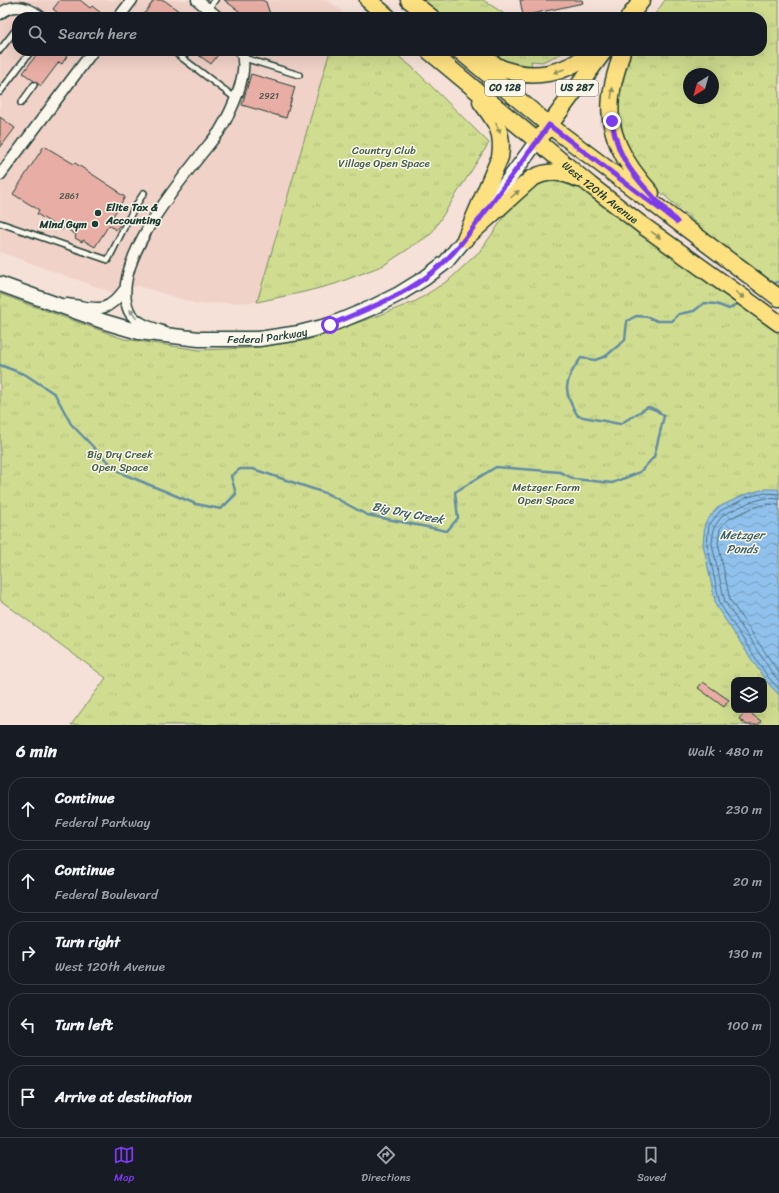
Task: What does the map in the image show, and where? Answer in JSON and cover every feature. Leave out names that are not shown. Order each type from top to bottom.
[{"type":"main road","points":[[368,0],[382,12]]},
{"type":"main road","points":[[399,0],[413,12]]},
{"type":"main road","points":[[409,0],[425,12]]},
{"type":"main road","points":[[633,12],[642,0]]},
{"type":"main road","name":"West 120th Avenue","points":[[435,56],[590,185],[642,225],[779,323]]},
{"type":"main road","name":"West 120th Avenue","points":[[466,56],[549,125],[779,298]]},
{"type":"main road","points":[[482,56],[499,68],[516,73],[546,74],[559,72],[574,65],[586,56]]},
{"type":"main road","name":"US 287","points":[[537,141],[600,56]]},
{"type":"main road","name":"US 287","points":[[621,56],[610,104],[615,136],[623,157],[635,175],[677,222]]},
{"type":"main road","points":[[465,239],[500,157],[502,146],[501,134],[498,126],[469,84]]},
{"type":"main road","name":"Federal Parkway","points":[[0,284],[105,322],[139,332],[179,337],[199,339],[259,339],[299,333],[330,325],[371,308],[399,294],[425,278],[446,262],[465,239],[537,141]]},
{"type":"main road","points":[[465,239],[531,179],[539,175],[547,172],[556,173],[575,178],[590,185]]},
{"type":"street","points":[[126,12],[132,0]]},
{"type":"street","points":[[197,0],[212,12]]},
{"type":"street","points":[[0,14],[10,7],[17,6],[28,8],[34,12]]},
{"type":"street","points":[[0,175],[86,56]]},
{"type":"street","points":[[50,301],[101,309],[112,304],[125,289],[132,262],[144,236],[161,206],[219,132],[235,98],[241,79],[243,56]]},
{"type":"street","points":[[125,289],[130,311],[138,321],[179,337]]},
{"type":"lane","points":[[208,9],[215,0]]},
{"type":"lane","points":[[0,50],[12,34]]},
{"type":"lane","points":[[0,92],[27,56]]},
{"type":"lane","points":[[180,56],[235,98]]},
{"type":"lane","points":[[246,56],[299,75]]},
{"type":"lane","points":[[21,103],[34,85]]},
{"type":"lane","points":[[0,224],[108,260],[129,217],[144,193]]},
{"type":"shaded area","points":[[0,0],[327,0],[342,11],[12,12],[12,56],[329,56],[257,302],[198,304],[138,286],[114,293],[0,252]]},
{"type":"green space","points":[[419,0],[483,0],[501,12],[434,12]]},
{"type":"green space","points":[[665,0],[779,0],[779,288],[723,247],[648,181],[633,164],[615,115],[620,75],[629,56],[767,56],[767,12],[657,12]]},
{"type":"green space","name":"Country Club Village Open Space","points":[[329,56],[398,56],[412,67],[489,143],[431,234],[384,265],[335,284],[257,302]]},
{"type":"green space","points":[[494,56],[556,56],[542,62],[531,61],[533,70],[517,68]]},
{"type":"green space","name":"Metzger Farm Open Space","points":[[551,164],[707,283],[779,334],[779,725],[71,725],[106,678],[0,600],[0,294],[124,339],[200,350],[250,348],[307,340],[416,301],[449,280],[481,250],[538,168]]},
{"type":"water","name":"Metzger Ponds","points":[[765,489],[777,489],[779,491],[779,695],[767,682],[767,677],[763,677],[716,606],[703,544],[705,523],[717,508],[746,494]]},
{"type":"building","points":[[60,0],[80,0],[90,8],[92,6],[100,12],[57,12],[53,9]]},
{"type":"building","points":[[154,0],[164,0],[180,12],[145,12]]},
{"type":"building","points":[[224,0],[262,0],[266,2],[269,12],[240,12]]},
{"type":"building","points":[[520,0],[582,0],[583,3],[541,12],[522,12]]},
{"type":"building","points":[[35,56],[67,56],[62,64],[59,62],[41,86],[23,73]]},
{"type":"building","points":[[200,56],[217,56],[211,64]]},
{"type":"building","points":[[251,74],[295,87],[286,118],[242,105]]},
{"type":"building","points":[[0,117],[15,128],[0,148]]},
{"type":"building","points":[[44,146],[74,164],[75,163],[125,197],[113,216],[122,222],[116,230],[109,225],[95,247],[83,240],[82,242],[75,238],[76,235],[64,227],[62,230],[37,214],[39,210],[13,194]]},
{"type":"building","points":[[703,682],[729,700],[724,707],[698,688]]},
{"type":"building","points":[[744,713],[750,713],[761,721],[758,725],[747,725],[739,719]]},
{"type":"waterway","name":"Big Dry Creek","points":[[771,285],[779,281]]},
{"type":"waterway","name":"Big Dry Creek","points":[[0,365],[26,375],[55,394],[71,424],[121,473],[196,504],[221,509],[236,494],[231,476],[240,469],[253,469],[328,494],[367,515],[447,531],[458,518],[455,492],[496,467],[560,472],[574,479],[612,483],[640,472],[654,457],[664,416],[656,410],[648,407],[620,424],[578,416],[569,400],[567,393],[568,380],[575,366],[581,358],[595,360],[606,356],[625,340],[627,321],[636,316],[648,317],[657,321],[672,321],[679,314],[694,311],[704,303],[716,304],[729,309],[741,302]]},
{"type":"place","name":"Elite Tax & Accounting","points":[[98,213]]},
{"type":"place","name":"Mind Gym","points":[[95,224]]},
{"type":"route","points":[[330,325],[371,308],[399,294],[425,278],[446,262],[465,239],[549,125],[677,222],[635,175],[623,157],[615,136],[612,121]]},
{"type":"park label","name":"Big Dry Creek Open Space","points":[[120,460]]}]
